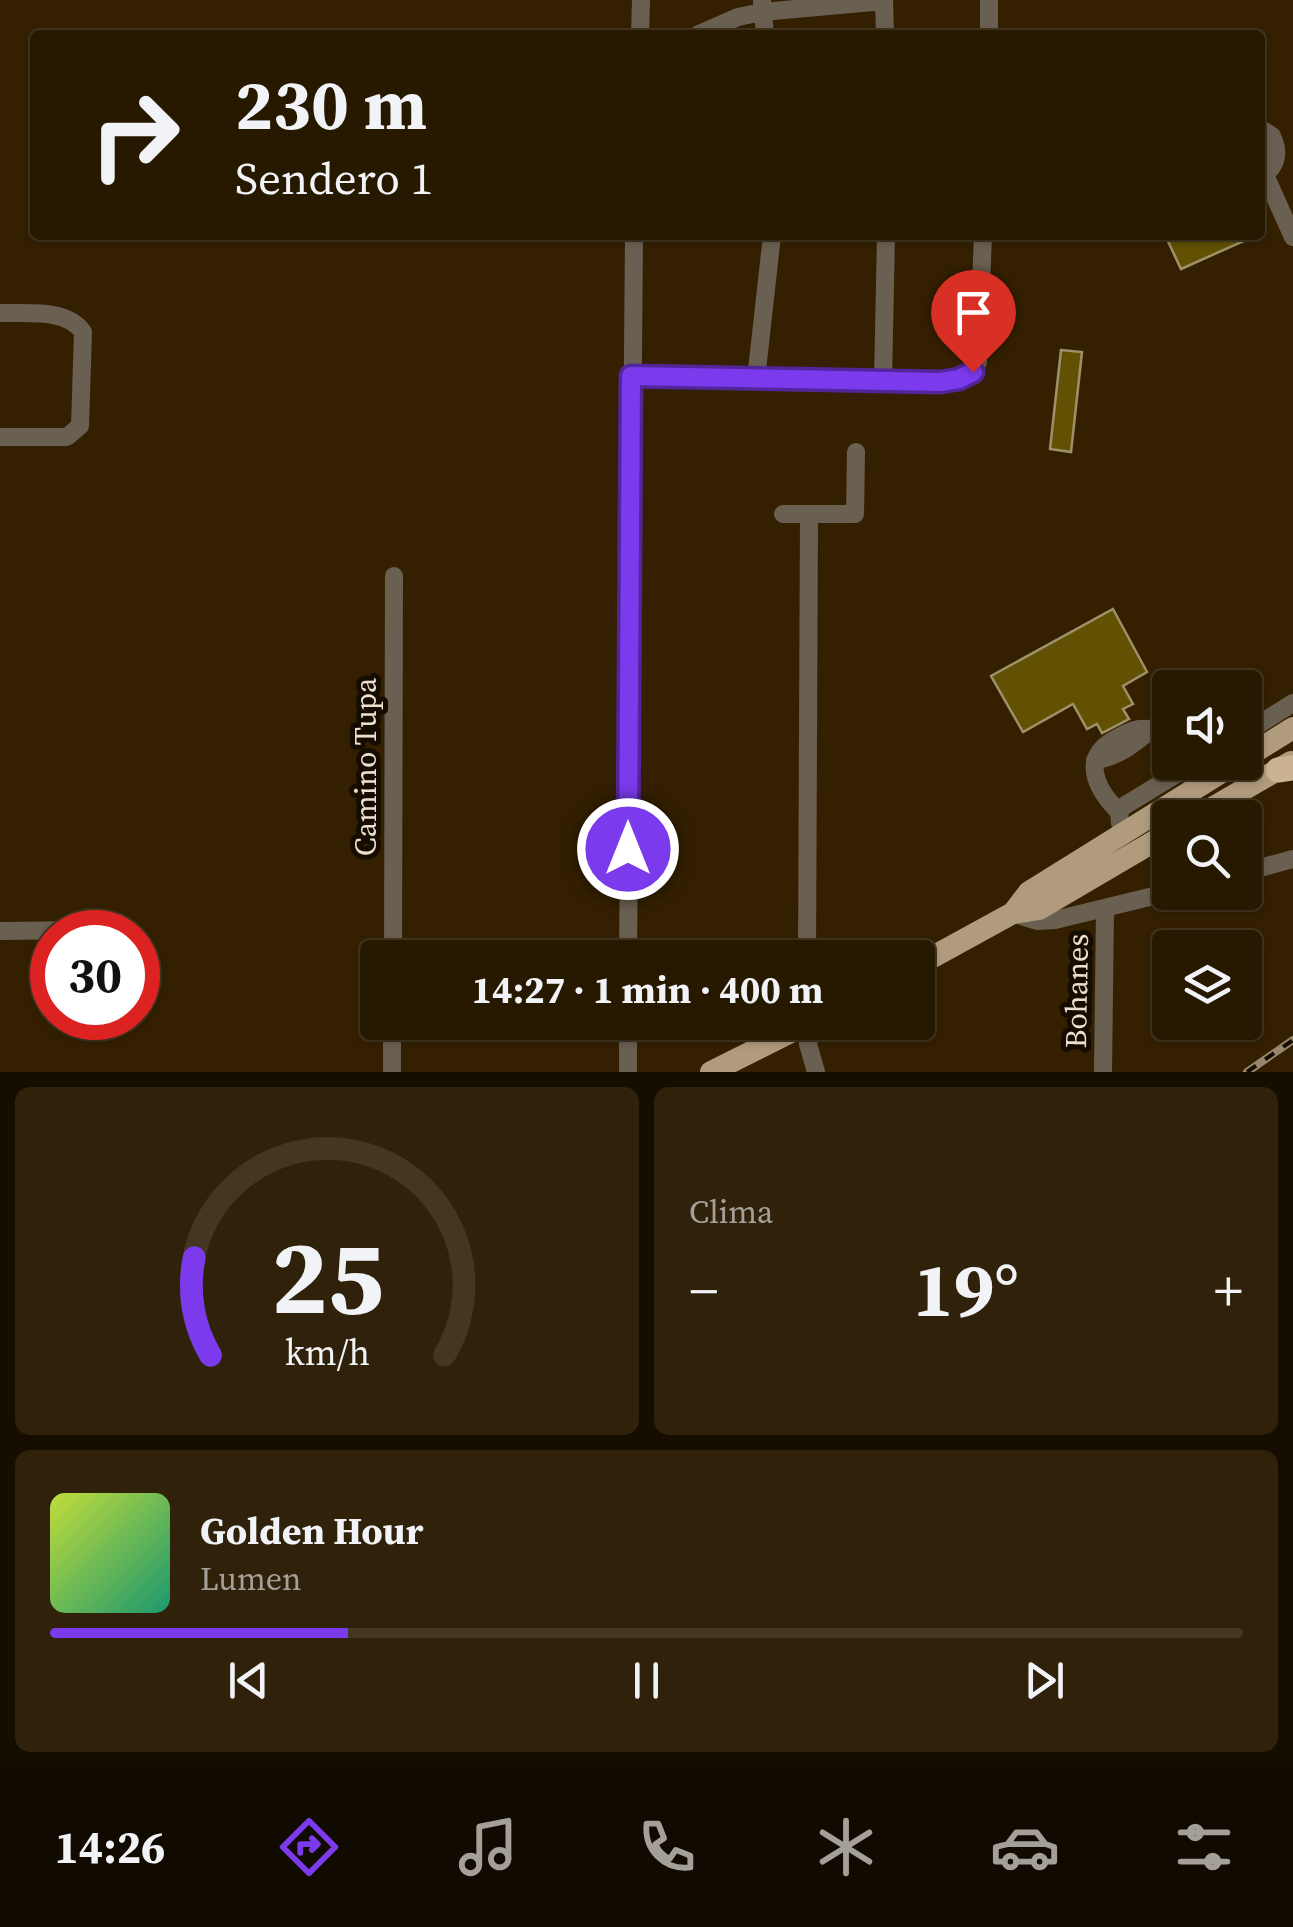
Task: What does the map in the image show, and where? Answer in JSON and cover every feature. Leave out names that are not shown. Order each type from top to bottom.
[{"type":"main road","points":[[1262,747],[1293,728]]},
{"type":"main road","points":[[1227,800],[1288,766]]},
{"type":"main road","points":[[1013,914],[1030,892],[1122,822],[1203,780]]},
{"type":"main road","points":[[935,956],[1013,914],[1039,910],[1152,843]]},
{"type":"main road","points":[[710,1072],[775,1040]]},
{"type":"street","points":[[640,0],[640,30]]},
{"type":"street","points":[[708,30],[762,6],[884,0],[884,30]]},
{"type":"street","points":[[989,30],[990,0]]},
{"type":"street","points":[[1265,172],[1285,142]]},
{"type":"street","points":[[1265,182],[1293,236]]},
{"type":"street","points":[[628,940],[634,240]]},
{"type":"street","points":[[756,379],[771,240]]},
{"type":"street","points":[[883,381],[886,240]]},
{"type":"street","points":[[631,376],[940,382],[959,379],[973,372],[979,350],[983,240]]},
{"type":"street","points":[[0,313],[64,317],[76,321],[83,332],[80,426],[76,432],[68,437],[0,437]]},
{"type":"street","points":[[783,514],[855,514],[856,452]]},
{"type":"street","points":[[807,940],[809,514]]},
{"type":"street","name":"Camino Tupa","points":[[392,940],[394,576]]},
{"type":"street","points":[[1262,722],[1293,704]]},
{"type":"street","points":[[1152,728],[1136,728],[1103,745],[1095,760],[1096,779],[1122,822],[1174,780]]},
{"type":"street","points":[[1262,867],[1293,859]]},
{"type":"street","points":[[1013,914],[1055,920],[1152,897]]},
{"type":"street","name":"Bohanes","points":[[1103,1072],[1105,910]]},
{"type":"street","points":[[0,931],[30,931]]},
{"type":"street","points":[[392,1040],[392,1072]]},
{"type":"street","points":[[628,1040],[628,1072]]},
{"type":"street","points":[[809,1040],[816,1072]]},
{"type":"building","points":[[1167,240],[1246,240],[1181,269]]},
{"type":"building","points":[[1061,350],[1082,352],[1071,452],[1050,449]]},
{"type":"building","points":[[1113,609],[1147,672],[1123,686],[1133,704],[1123,709],[1129,719],[1102,733],[1097,724],[1087,729],[1073,704],[1023,732],[991,676]]},
{"type":"railway","points":[[1247,1072],[1293,1040]]},
{"type":"route","points":[[628,849],[631,376],[940,382],[973,372]]}]
